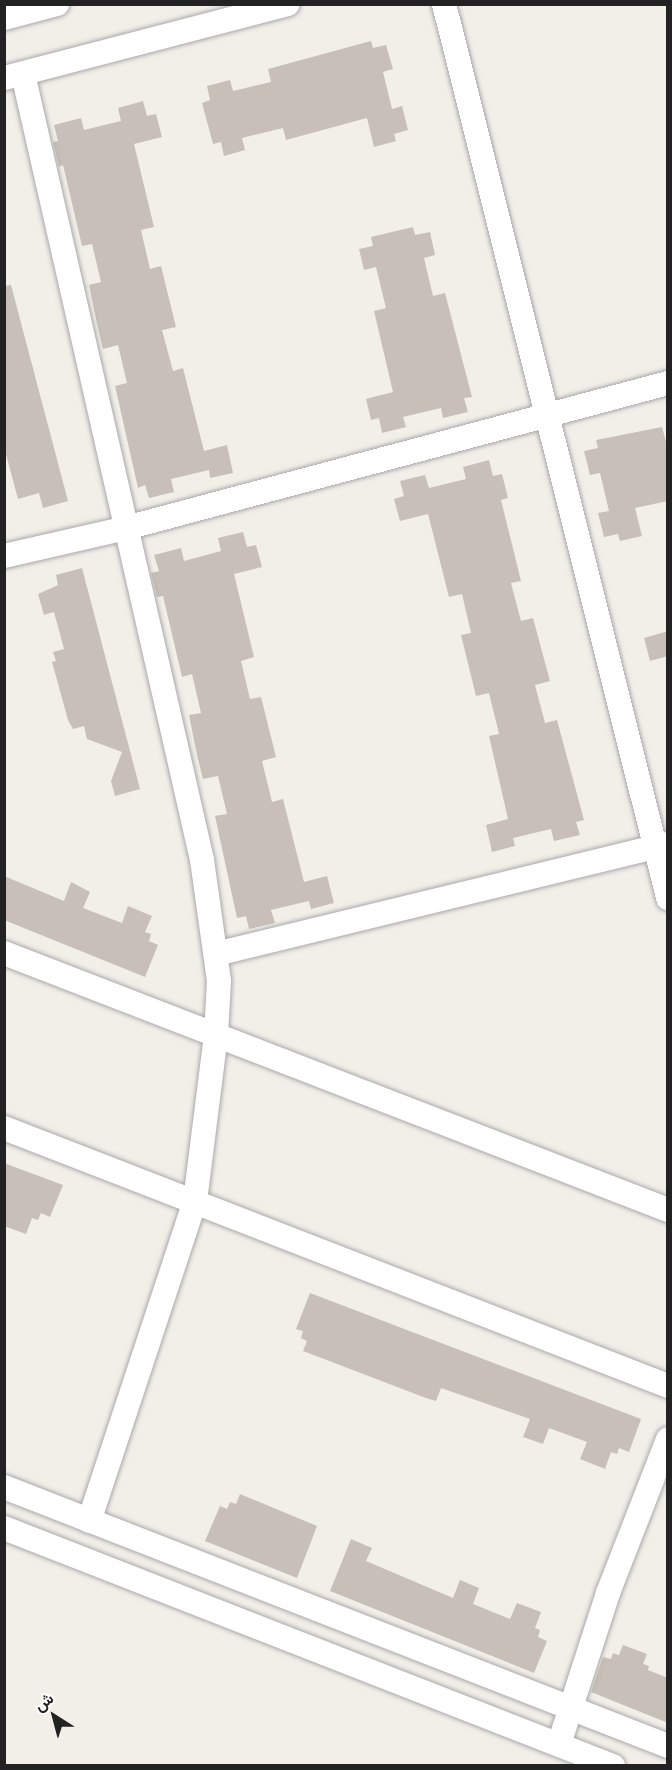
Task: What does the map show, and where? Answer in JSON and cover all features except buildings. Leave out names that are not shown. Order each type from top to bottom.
[{"type":"street","points":[[4,18],[57,4]]},
{"type":"street","points":[[88,1521],[195,1201],[216,1035],[216,954],[202,860],[126,528],[14,76],[288,4]]},
{"type":"street","points":[[444,4],[546,413],[661,845],[668,898]]},
{"type":"street","points":[[4,556],[126,528],[546,413],[668,383]]},
{"type":"street","points":[[216,954],[661,845]]},
{"type":"street","points":[[4,953],[668,1210]]},
{"type":"street","points":[[4,1128],[668,1386]]},
{"type":"street","points":[[559,1744],[569,1707],[668,1439]]},
{"type":"street","points":[[4,1487],[668,1746]]},
{"type":"street","points":[[4,1528],[613,1766]]}]
